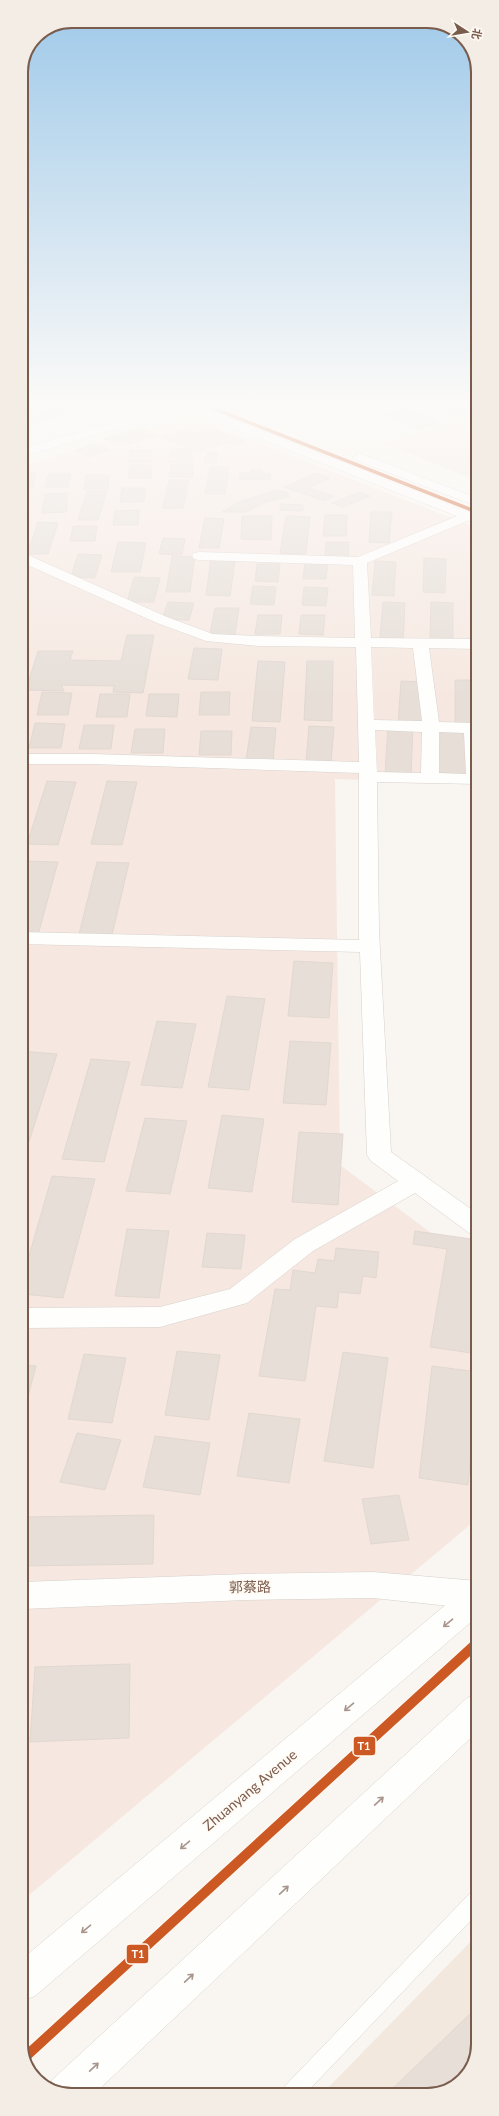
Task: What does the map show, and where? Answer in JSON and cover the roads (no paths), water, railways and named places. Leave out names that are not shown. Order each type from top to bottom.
[{"type":"street","points":[[429,501],[471,518]]},
{"type":"street","points":[[199,556],[360,561],[471,518]]},
{"type":"street","points":[[28,559],[90,589],[162,620],[211,638],[258,641],[471,644]]},
{"type":"street","points":[[360,561],[368,772],[369,946],[379,1155],[471,1221]]},
{"type":"street","points":[[420,642],[431,727],[430,778]]},
{"type":"street","points":[[366,725],[471,728]]},
{"type":"street","points":[[28,759],[92,759],[368,772],[430,778],[471,779]]},
{"type":"street","points":[[28,938],[369,946]]},
{"type":"street","points":[[28,1318],[160,1317],[238,1296],[304,1245],[416,1182]]},
{"type":"street","name":"郭蔡路","points":[[28,1596],[246,1587],[373,1585],[471,1595]]},
{"type":"street","name":"Zhuanyang Avenue","points":[[28,1978],[471,1602]]},
{"type":"street","points":[[72,2088],[471,1716]]},
{"type":"lane","points":[[297,2088],[471,1906]]}]
